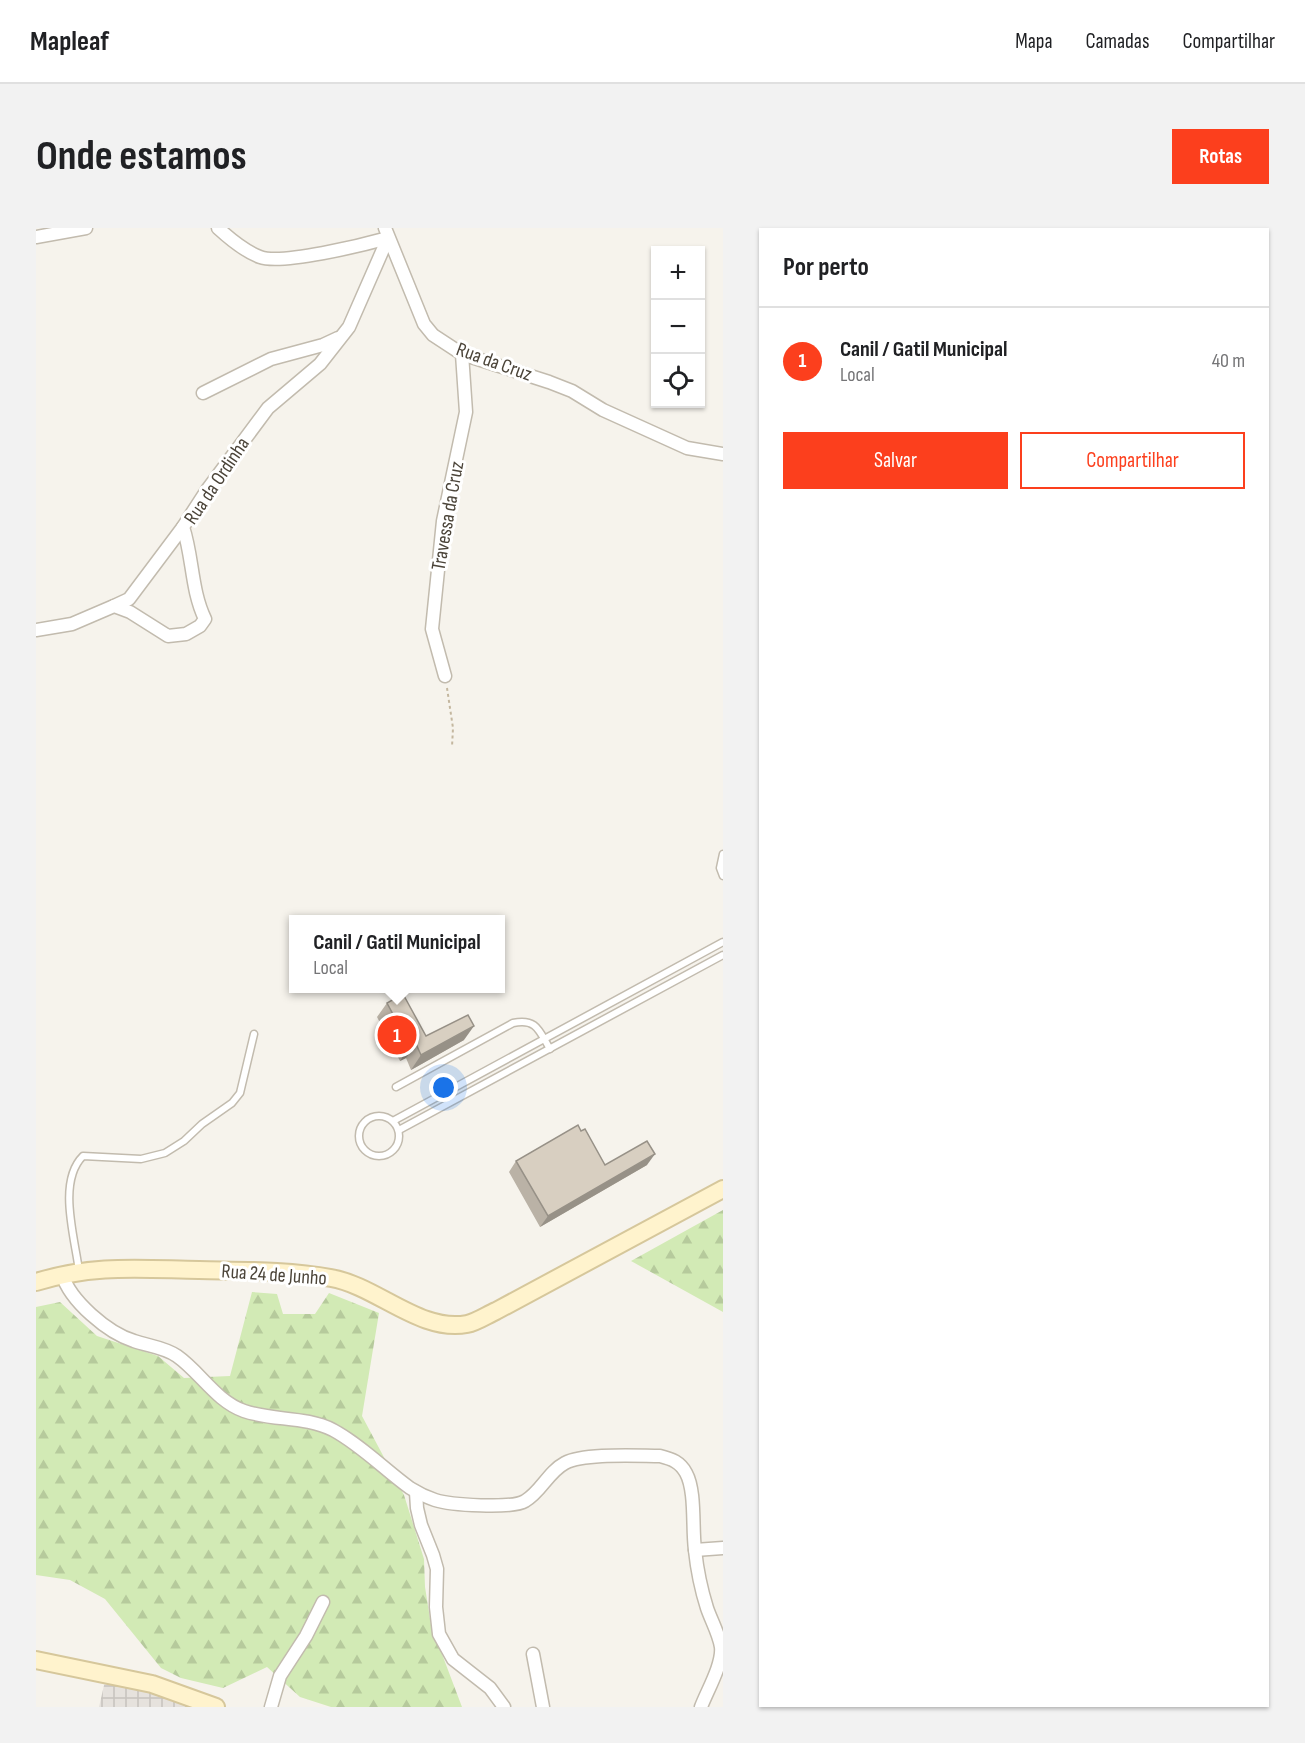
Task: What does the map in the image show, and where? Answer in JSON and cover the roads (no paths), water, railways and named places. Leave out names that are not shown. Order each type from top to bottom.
[{"type":"main road","name":"Rua 24 de Junho","points":[[36,1282],[71,1273],[122,1268],[285,1272],[343,1281],[370,1291],[422,1319],[444,1324],[468,1324],[723,1189]]},
{"type":"main road","points":[[36,1660],[152,1684],[216,1707]]},
{"type":"street","points":[[36,237],[86,228]]},
{"type":"street","points":[[218,228],[232,241],[263,258],[349,249],[387,233]]},
{"type":"street","name":"Rua da Ordinha","points":[[114,606],[130,612],[168,636],[186,634],[200,627],[205,619],[196,591],[190,547],[183,527],[207,490],[268,408],[320,364],[349,327],[387,233]]},
{"type":"street","name":"Rua da Cruz","points":[[387,233],[424,324],[434,335],[462,354],[572,391],[603,410],[687,448],[723,454]]},
{"type":"street","points":[[203,393],[272,359],[323,345],[342,336]]},
{"type":"street","name":"Travessa da Cruz","points":[[445,676],[432,629],[443,521],[466,412],[462,354]]},
{"type":"street","points":[[36,630],[72,624],[129,599],[183,527]]},
{"type":"street","points":[[71,1273],[65,1284],[71,1293],[106,1327],[117,1334],[173,1353],[189,1365],[226,1401],[244,1411],[318,1424],[333,1431],[416,1492],[438,1501],[516,1505],[533,1495],[565,1463],[582,1458],[660,1456],[670,1458],[680,1464],[687,1475],[691,1489],[695,1550],[706,1604],[721,1646],[715,1674],[701,1707]]},
{"type":"street","points":[[416,1492],[421,1525],[437,1569],[436,1607],[439,1634],[453,1659],[490,1688],[504,1707]]},
{"type":"street","points":[[695,1550],[723,1548]]},
{"type":"street","points":[[271,1707],[280,1676],[306,1636],[323,1602]]},
{"type":"street","points":[[533,1654],[543,1707]]},
{"type":"lane","points":[[723,854],[720,868],[723,876]]},
{"type":"lane","points":[[393,1122],[723,942]]},
{"type":"lane","points":[[399,1130],[723,955]]},
{"type":"lane","points":[[396,1087],[513,1023],[525,1021],[537,1027],[550,1049]]},
{"type":"lane","points":[[71,1273],[69,1195],[77,1162],[83,1156],[92,1155],[141,1159],[165,1153],[184,1141],[202,1124],[232,1103],[240,1093],[254,1034]]},
{"type":"lane","points":[[374,1117],[387,1118],[399,1130],[398,1144],[389,1154],[376,1156],[364,1150],[359,1138],[363,1125],[374,1117]]},
{"type":"place","name":"Canil / Gatil Municipal","points":[[397,1035]]}]
